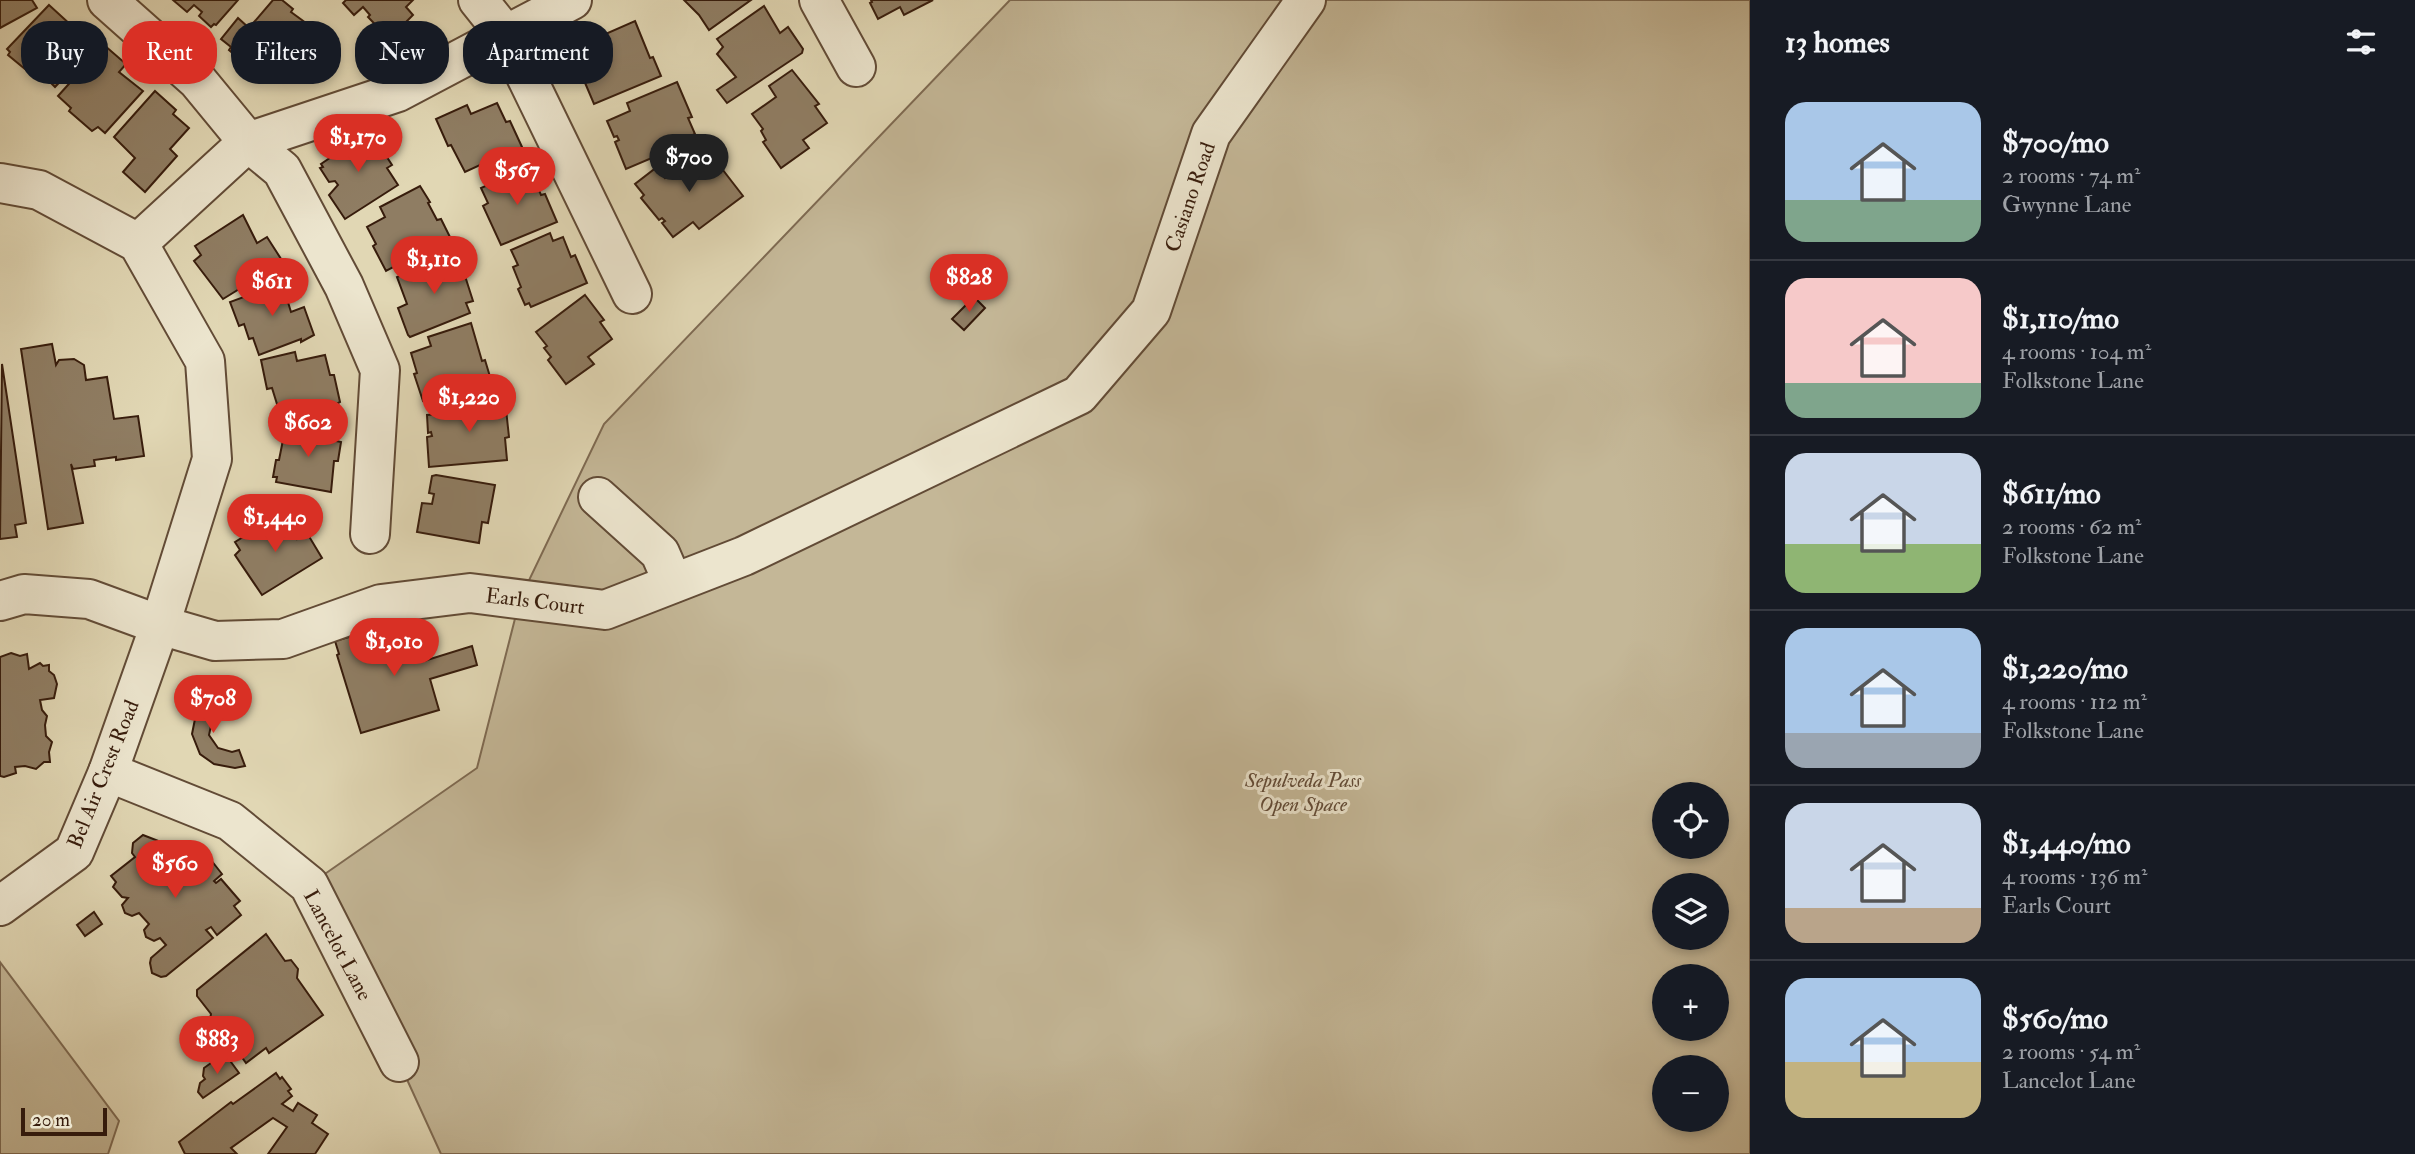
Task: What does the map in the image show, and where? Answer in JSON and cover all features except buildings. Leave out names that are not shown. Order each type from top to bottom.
[{"type":"street","points":[[107,0],[197,80],[248,142],[282,170],[344,286],[380,370],[370,534]]},
{"type":"street","points":[[478,0],[495,21]]},
{"type":"street","points":[[532,21],[572,0]]},
{"type":"street","points":[[819,0],[856,67]]},
{"type":"street","name":"Casiano Road","points":[[1079,395],[1151,311],[1211,134],[1306,0]]},
{"type":"street","points":[[0,183],[39,190],[138,243],[248,142],[398,92],[463,58]]},
{"type":"street","points":[[530,84],[632,294]]},
{"type":"street","name":"Bel Air Crest Road","points":[[0,906],[74,852],[108,772],[160,625],[212,459],[205,361],[138,243]]},
{"type":"street","name":"Earls Court","points":[[0,601],[24,594],[89,599],[160,625],[215,641],[284,639],[381,604],[470,593],[605,610],[744,556],[1079,395]]},
{"type":"street","points":[[598,497],[660,553],[673,583]]},
{"type":"street","name":"Lancelot Lane","points":[[108,772],[230,821],[309,885],[399,1062]]},
{"type":"green space","name":"Sepulveda Pass Open Space","points":[[1010,0],[1750,0],[1750,1154],[441,1154],[399,1062],[309,885],[477,768],[520,599],[604,424]]},
{"type":"green space","points":[[0,962],[119,1121],[108,1154],[0,1154]]}]
